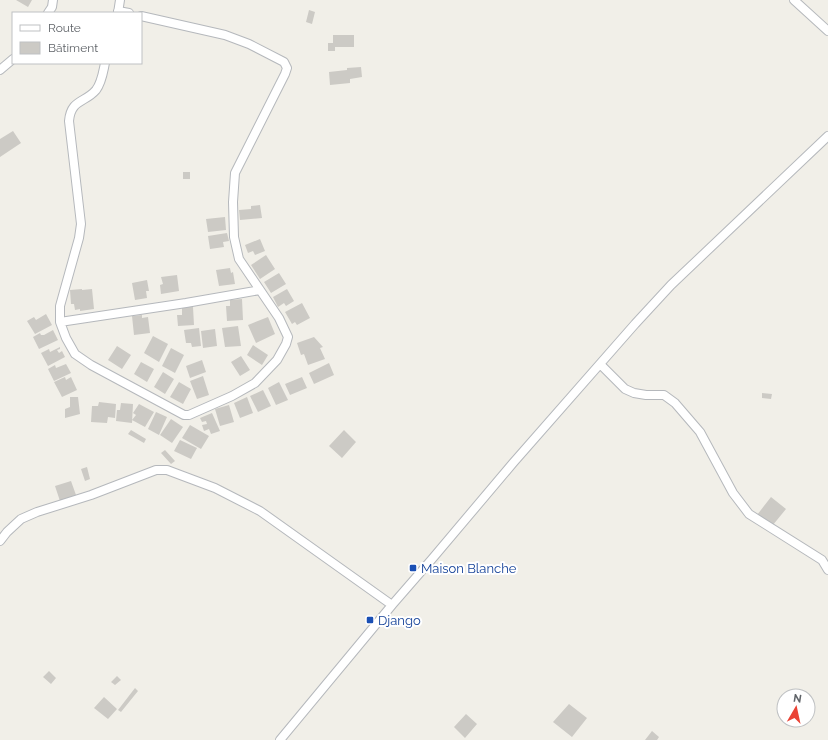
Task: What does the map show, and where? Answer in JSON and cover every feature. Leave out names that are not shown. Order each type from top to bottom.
[{"type":"street","points":[[49,12],[52,7],[53,0]]},
{"type":"street","points":[[118,12],[120,0]]},
{"type":"street","points":[[794,0],[828,31]]},
{"type":"street","points":[[106,64],[96,90],[74,106],[70,113],[69,121],[81,224],[80,238],[60,306],[60,322],[66,338],[75,354],[91,365],[184,415],[189,415],[232,396],[255,383],[277,360],[286,344],[288,337],[279,318],[239,259],[234,237],[233,184],[239,162],[287,68],[284,62],[249,44],[225,35],[142,16]]},
{"type":"street","points":[[0,70],[12,60]]},
{"type":"street","points":[[280,740],[392,605],[600,364],[671,285],[828,136]]},
{"type":"street","points":[[60,322],[260,290]]},
{"type":"street","points":[[600,364],[625,389],[634,393],[646,395],[664,395],[675,403],[700,432],[733,494],[750,514],[822,560],[828,570]]},
{"type":"street","points":[[0,541],[21,519],[37,512],[91,495],[156,470],[166,470],[215,488],[260,511],[392,605]]},
{"type":"building","points":[[16,0],[32,0],[28,7]]},
{"type":"building","points":[[309,10],[315,12],[312,24],[306,22]]},
{"type":"building","points":[[333,35],[354,35],[354,47],[335,47],[335,51],[328,51],[328,43],[333,43]]},
{"type":"building","points":[[361,67],[362,77],[350,79],[350,83],[330,85],[329,72]]},
{"type":"building","points":[[13,131],[21,143],[0,157],[0,139]]},
{"type":"building","points":[[183,172],[190,172],[190,179],[183,179]]},
{"type":"building","points":[[260,205],[262,218],[240,220],[239,210],[251,209],[251,206]]},
{"type":"building","points":[[225,217],[226,230],[208,232],[206,219]]},
{"type":"building","points":[[227,233],[229,241],[223,242],[224,247],[210,249],[208,236]]},
{"type":"building","points":[[260,239],[265,251],[255,255],[253,251],[248,253],[245,245]]},
{"type":"building","points":[[266,255],[275,269],[260,279],[251,265]]},
{"type":"building","points":[[230,268],[231,273],[233,272],[235,284],[219,286],[216,270]]},
{"type":"building","points":[[279,273],[286,284],[271,293],[264,282]]},
{"type":"building","points":[[177,275],[179,291],[161,294],[160,285],[163,284],[161,277]]},
{"type":"building","points":[[147,280],[149,291],[146,291],[147,298],[135,300],[132,283]]},
{"type":"building","points":[[92,289],[94,309],[80,311],[80,309],[75,310],[74,304],[71,304],[70,290]]},
{"type":"building","points":[[287,289],[294,301],[286,306],[284,303],[278,307],[273,297]]},
{"type":"building","points":[[242,299],[243,320],[227,321],[226,306],[230,306],[230,300]]},
{"type":"building","points":[[302,303],[310,318],[297,325],[295,322],[292,324],[285,312]]},
{"type":"building","points":[[182,307],[193,307],[194,325],[178,326],[177,315],[182,315]]},
{"type":"building","points":[[46,314],[52,325],[35,334],[27,321],[34,317],[36,320]]},
{"type":"building","points":[[142,315],[142,318],[148,317],[150,333],[134,335],[132,316]]},
{"type":"building","points":[[268,317],[275,334],[256,343],[248,325]]},
{"type":"building","points":[[238,326],[241,346],[225,347],[222,328]]},
{"type":"building","points":[[199,328],[201,346],[192,347],[191,343],[186,343],[184,330]]},
{"type":"building","points":[[215,329],[217,346],[203,348],[201,331]]},
{"type":"building","points":[[53,330],[58,340],[39,349],[33,337],[40,333],[41,335],[44,335]]},
{"type":"building","points":[[153,336],[168,344],[159,362],[144,353]]},
{"type":"building","points":[[314,337],[323,347],[320,348],[325,359],[308,365],[304,354],[301,355],[297,343]]},
{"type":"building","points":[[253,345],[268,355],[262,365],[247,355]]},
{"type":"building","points":[[117,346],[131,355],[122,369],[108,360]]},
{"type":"building","points":[[60,347],[60,349],[57,350],[59,353],[62,351],[65,357],[48,366],[41,353],[49,349],[50,352]]},
{"type":"building","points":[[171,348],[184,355],[175,373],[162,366]]},
{"type":"building","points":[[241,356],[250,370],[240,376],[231,362]]},
{"type":"building","points":[[202,360],[206,372],[190,378],[186,366]]},
{"type":"building","points":[[141,362],[154,369],[147,382],[134,374]]},
{"type":"building","points":[[329,363],[334,375],[314,384],[309,373]]},
{"type":"building","points":[[66,364],[71,373],[54,381],[48,369],[55,365],[56,368]]},
{"type":"building","points":[[163,372],[174,379],[165,394],[154,387]]},
{"type":"building","points":[[203,376],[209,395],[197,399],[190,381]]},
{"type":"building","points":[[65,377],[66,380],[71,377],[77,390],[62,397],[54,382]]},
{"type":"building","points":[[302,377],[307,388],[290,395],[285,384]]},
{"type":"building","points":[[179,382],[191,389],[183,404],[170,397]]},
{"type":"building","points":[[279,382],[288,400],[276,405],[268,388]]},
{"type":"building","points":[[263,390],[271,406],[258,412],[250,396]]},
{"type":"building","points":[[762,393],[772,394],[771,399],[762,398]]},
{"type":"building","points":[[70,397],[78,397],[80,414],[65,418],[65,409],[70,407]]},
{"type":"building","points":[[247,397],[253,413],[240,418],[234,403]]},
{"type":"building","points":[[99,402],[116,404],[115,418],[108,417],[107,423],[91,422],[92,406],[98,406]]},
{"type":"building","points":[[121,403],[133,404],[132,423],[116,421],[117,410],[120,410]]},
{"type":"building","points":[[139,404],[154,412],[145,427],[132,420],[136,415],[133,413]]},
{"type":"building","points":[[229,405],[234,422],[220,426],[215,409]]},
{"type":"building","points":[[156,412],[167,417],[159,435],[148,429]]},
{"type":"building","points":[[212,413],[220,431],[211,434],[209,429],[204,431],[202,425],[207,424],[206,421],[202,422],[200,418]]},
{"type":"building","points":[[171,419],[183,427],[172,443],[160,435]]},
{"type":"building","points":[[190,425],[209,436],[201,449],[182,438]]},
{"type":"building","points":[[131,430],[146,439],[144,443],[128,434]]},
{"type":"building","points":[[344,430],[356,442],[342,458],[329,446]]},
{"type":"building","points":[[180,440],[197,448],[191,459],[174,451]]},
{"type":"building","points":[[165,450],[175,461],[171,464],[161,453]]},
{"type":"building","points":[[87,467],[90,479],[85,481],[81,469]]},
{"type":"building","points":[[71,481],[76,495],[60,501],[55,486]]},
{"type":"building","points":[[771,497],[786,509],[768,531],[760,525],[757,515]]},
{"type":"building","points":[[49,671],[56,678],[51,684],[43,677]]},
{"type":"building","points":[[117,676],[121,680],[115,685],[111,682]]},
{"type":"building","points":[[135,688],[138,691],[121,712],[118,710]]},
{"type":"building","points":[[104,697],[117,709],[108,719],[94,708]]},
{"type":"building","points":[[569,704],[587,718],[572,737],[553,722]]},
{"type":"building","points":[[466,714],[477,724],[465,738],[454,727]]},
{"type":"building","points":[[652,731],[659,737],[657,740],[645,740]]},
{"type":"place","name":"Maison Blanche","points":[[413,568]]},
{"type":"place","name":"Django","points":[[370,620]]}]
